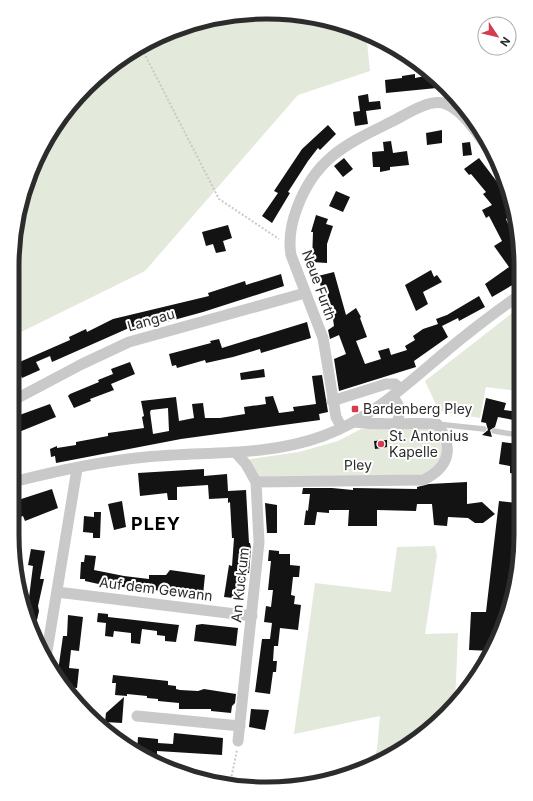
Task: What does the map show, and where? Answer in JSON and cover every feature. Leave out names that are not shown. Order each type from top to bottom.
[{"type":"street","name":"Neue Furth","points":[[342,428],[336,416],[332,401],[323,338],[291,255],[289,245],[290,224],[301,196],[314,174],[329,157],[352,141],[416,109],[433,103],[450,105],[472,129]]},
{"type":"street","name":"Langau","points":[[19,397],[82,364],[129,342],[305,293]]},
{"type":"street","points":[[19,481],[118,461],[146,457],[236,453],[296,444],[322,436],[355,422],[397,393],[476,326],[514,299]]},
{"type":"street","points":[[332,401],[386,384],[394,384],[401,412],[397,422]]},
{"type":"street","points":[[355,422],[369,424],[397,422],[437,424]]},
{"type":"street","name":"Pley","points":[[256,482],[423,480],[433,475],[442,466],[447,452],[447,440],[437,424]]},
{"type":"street","name":"An Kuckum","points":[[236,453],[246,464],[256,482],[259,542],[238,741]]},
{"type":"street","points":[[47,649],[77,469]]},
{"type":"street","name":"Auf dem Gewann","points":[[57,592],[252,616]]},
{"type":"street","points":[[137,716],[240,726]]},
{"type":"lane","points":[[437,424],[484,429]]},
{"type":"lane","points":[[494,431],[514,434]]},
{"type":"path","points":[[143,52],[219,199],[289,245]]},
{"type":"path","points":[[231,779],[238,741]]},
{"type":"shaded area","points":[[266,19],[299,21],[331,27],[367,41],[370,71],[298,95],[145,271],[19,333],[19,266],[21,234],[27,202],[38,172],[52,143],[70,116],[91,91],[116,70],[143,52],[157,45],[202,27],[234,21]]},
{"type":"shaded area","points":[[514,312],[514,390],[486,387],[480,418],[439,411],[425,381]]},
{"type":"shaded area","points":[[418,426],[431,428],[437,433],[442,452],[442,457],[437,466],[420,475],[259,477],[252,466],[250,459],[299,452],[338,441],[361,429]]},
{"type":"shaded area","points":[[435,546],[437,555],[425,634],[458,633],[455,695],[442,710],[417,731],[390,749],[375,757],[380,716],[294,734],[315,583],[391,592],[397,547]]},
{"type":"building","points":[[415,74],[415,78],[425,76],[439,88],[386,93],[385,80],[402,78],[402,76]]},
{"type":"building","points":[[368,94],[369,102],[380,101],[381,109],[366,111],[368,124],[355,126],[353,112],[360,111],[358,96]]},
{"type":"building","points":[[328,125],[336,134],[320,150],[318,148],[308,161],[288,192],[290,193],[272,223],[262,216],[278,193],[274,191],[302,149]]},
{"type":"building","points":[[442,130],[442,143],[427,145],[426,133]]},
{"type":"building","points":[[391,141],[393,153],[407,151],[409,165],[390,167],[390,170],[380,172],[380,167],[373,167],[372,152],[384,151],[383,142]]},
{"type":"building","points":[[470,142],[472,155],[463,156],[462,143]]},
{"type":"building","points":[[344,158],[353,169],[343,177],[334,166]]},
{"type":"building","points":[[479,158],[501,187],[506,202],[509,217],[506,219],[512,234],[514,284],[492,297],[485,284],[509,267],[494,246],[502,241],[489,216],[486,218],[482,210],[492,205],[483,194],[486,192],[471,174],[469,175],[464,169]]},
{"type":"building","points":[[336,191],[350,197],[343,212],[329,206]]},
{"type":"building","points":[[316,215],[328,219],[326,224],[333,226],[327,244],[327,263],[312,262],[313,232],[311,232]]},
{"type":"building","points":[[228,225],[232,238],[223,241],[226,251],[216,253],[213,244],[206,246],[202,232]]},
{"type":"building","points":[[431,270],[434,277],[437,275],[442,282],[423,292],[428,304],[416,311],[405,285]]},
{"type":"building","points":[[334,272],[346,315],[356,308],[361,317],[360,318],[367,337],[356,341],[365,364],[381,359],[378,351],[389,348],[391,355],[407,350],[405,346],[415,340],[413,336],[423,329],[438,324],[436,319],[447,315],[479,296],[485,307],[459,321],[458,318],[442,326],[448,337],[414,361],[416,367],[339,391],[334,359],[346,354],[339,335],[330,339],[328,330],[334,326],[332,312],[326,290],[322,291],[318,276]]},
{"type":"building","points":[[281,274],[284,286],[203,312],[130,332],[129,328],[52,362],[50,356],[36,362],[40,370],[22,378],[19,372],[19,362],[70,340],[69,337],[86,329],[87,332],[113,319],[209,296],[208,293],[245,281],[246,285]]},
{"type":"building","points":[[307,322],[311,338],[261,353],[260,349],[206,363],[205,360],[177,368],[176,365],[172,366],[169,354],[211,343],[210,341],[219,339],[222,348]]},
{"type":"building","points":[[130,362],[135,374],[111,384],[114,390],[90,399],[91,401],[74,408],[68,396],[70,394],[99,382],[98,380],[113,374],[111,369]]},
{"type":"building","points":[[264,369],[265,377],[241,380],[240,373]]},
{"type":"building","points":[[322,375],[328,412],[319,414],[320,420],[181,439],[56,463],[55,456],[51,457],[50,449],[57,446],[57,448],[76,445],[76,442],[108,436],[108,433],[144,428],[142,417],[144,416],[141,401],[176,397],[179,421],[194,418],[192,404],[203,403],[205,418],[220,418],[245,414],[244,407],[266,404],[265,397],[273,396],[279,413],[294,411],[293,407],[316,404],[312,376]],"holes":[[[168,408],[169,431],[153,434],[151,410]]]},
{"type":"building","points":[[486,398],[506,403],[504,410],[514,411],[514,420],[498,417],[495,427],[490,430],[492,437],[482,435],[488,430],[486,423],[481,422]]},
{"type":"building","points":[[50,404],[56,417],[19,432],[19,415]]},
{"type":"building","name":"St. Antonius Kapelle","points":[[387,440],[387,447],[375,449],[374,441]]},
{"type":"building","points":[[502,442],[514,444],[514,474],[510,473],[510,466],[499,464]]},
{"type":"building","points":[[204,469],[204,476],[227,474],[228,491],[246,490],[249,543],[251,548],[249,573],[245,573],[242,599],[224,597],[229,565],[232,566],[234,538],[232,538],[230,502],[228,503],[228,498],[209,499],[208,485],[177,487],[177,500],[168,500],[167,493],[140,496],[138,473]]},
{"type":"building","points":[[467,482],[467,504],[482,502],[495,514],[483,523],[475,523],[468,518],[448,517],[447,526],[434,525],[432,504],[417,504],[416,511],[377,510],[377,526],[348,526],[349,510],[329,510],[329,513],[317,512],[315,525],[304,525],[306,510],[308,511],[310,494],[302,494],[303,488],[353,490],[353,488],[417,489],[417,487],[429,484]]},
{"type":"building","points":[[52,489],[58,508],[25,521],[23,516],[19,517],[19,500]]},
{"type":"building","points":[[122,501],[126,527],[114,530],[108,504]]},
{"type":"building","points":[[499,501],[514,503],[512,567],[506,599],[495,629],[485,651],[469,650],[471,612],[486,612]]},
{"type":"building","points":[[265,503],[277,505],[277,533],[267,533]]},
{"type":"building","points":[[94,512],[101,512],[100,538],[93,538],[93,533],[83,532],[84,516],[94,517]]},
{"type":"building","points":[[31,549],[45,551],[40,579],[44,579],[38,606],[39,611],[37,620],[34,620],[28,603],[33,566],[28,565]]},
{"type":"building","points":[[269,550],[279,551],[279,554],[290,554],[290,565],[300,566],[299,577],[293,577],[291,595],[295,596],[294,604],[301,605],[298,630],[280,628],[278,646],[274,646],[273,661],[277,661],[276,672],[273,672],[270,694],[255,692],[262,639],[270,639],[272,623],[264,622],[266,606],[271,607],[273,590],[268,590],[271,561],[268,561]]},
{"type":"building","points":[[85,555],[96,556],[94,570],[124,576],[149,579],[149,575],[166,575],[170,570],[205,575],[203,595],[187,593],[186,596],[173,592],[103,585],[85,581],[85,579],[80,579],[81,562],[84,562]]},
{"type":"building","points":[[98,613],[108,614],[108,617],[179,625],[176,642],[165,641],[165,636],[157,635],[157,631],[142,629],[140,644],[131,643],[131,633],[114,631],[113,637],[105,636],[106,623],[97,622]]},
{"type":"building","points":[[68,615],[83,617],[79,651],[71,650],[69,668],[79,669],[77,688],[72,688],[58,668],[63,636],[67,636]]},
{"type":"building","points":[[202,624],[238,628],[236,646],[194,641],[196,625]]},
{"type":"building","points":[[113,675],[168,681],[168,685],[176,686],[176,689],[180,690],[198,691],[204,689],[236,694],[235,703],[232,706],[231,713],[211,711],[211,709],[179,709],[179,703],[158,701],[158,699],[147,698],[147,696],[127,694],[127,696],[115,695],[116,683],[112,683]]},
{"type":"building","points":[[124,697],[122,723],[105,722],[106,713]]},
{"type":"building","points":[[251,709],[269,710],[265,730],[249,727]]},
{"type":"building","points":[[174,733],[223,738],[222,755],[157,751],[157,756],[137,745],[138,737],[158,739],[158,743],[173,744]]},
{"type":"place","name":"Bardenberg Pley","points":[[355,409]]},
{"type":"place","name":"St. Antonius Kapelle","points":[[381,444]]},
{"type":"district","name":"PLEY","points":[[156,524]]}]
